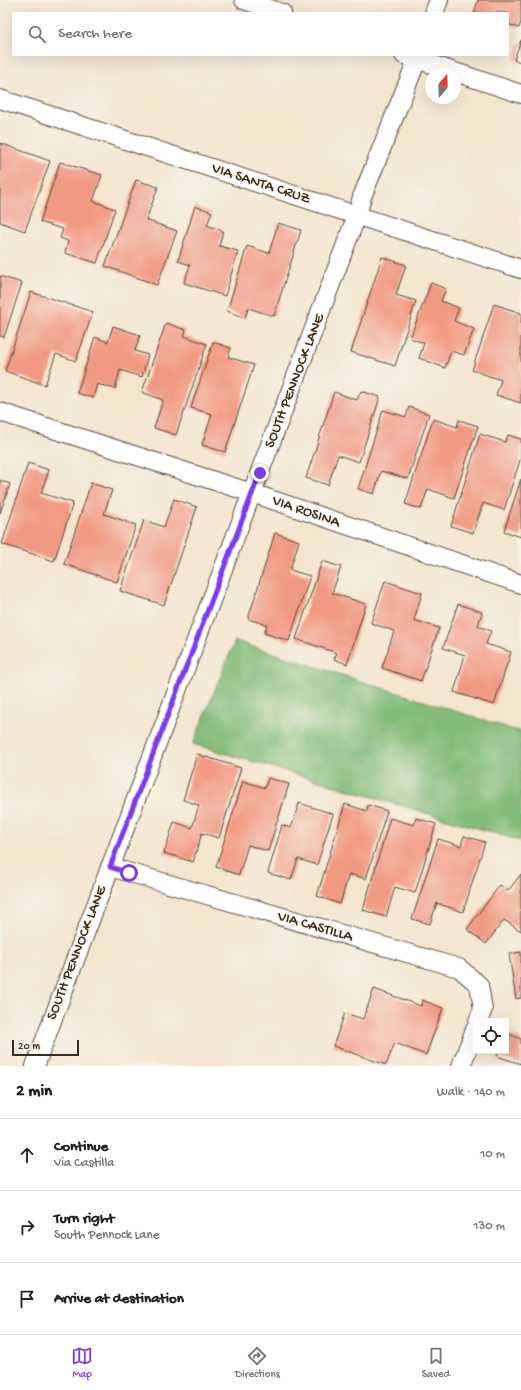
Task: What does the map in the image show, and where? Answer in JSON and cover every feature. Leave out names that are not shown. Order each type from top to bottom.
[{"type":"street","points":[[244,0],[279,12]]},
{"type":"street","points":[[434,12],[439,0]]},
{"type":"street","points":[[413,56],[521,94]]},
{"type":"street","name":"SOUTH PENNOCK LANE","points":[[34,1066],[357,215],[362,197],[413,56]]},
{"type":"street","name":"VIA SANTA CRUZ","points":[[0,99],[521,269]]},
{"type":"street","name":"VIA ROSINA","points":[[0,412],[252,493],[521,584]]},
{"type":"street","name":"VIA CASTILLA","points":[[110,867],[459,968],[479,985],[483,1009],[479,1018]]},
{"type":"street","points":[[461,1066],[473,1035]]},
{"type":"green space","points":[[235,641],[521,732],[521,841],[193,744]]},
{"type":"building","points":[[478,0],[521,0],[521,22],[519,28],[509,24],[509,12],[474,12]]},
{"type":"building","points":[[521,40],[521,62],[514,60]]},
{"type":"building","points":[[0,143],[50,161],[25,231],[0,222]]},
{"type":"building","points":[[60,162],[102,175],[93,201],[115,209],[97,263],[65,253],[68,241],[60,238],[63,229],[40,222]]},
{"type":"building","points":[[136,180],[158,187],[146,220],[177,231],[157,285],[105,266]]},
{"type":"building","points":[[195,206],[212,212],[207,225],[223,231],[219,246],[238,251],[225,296],[184,283],[190,265],[178,261]]},
{"type":"building","points":[[278,223],[301,230],[274,316],[248,308],[245,318],[227,311],[247,246],[269,253]]},
{"type":"building","points":[[382,257],[406,265],[396,295],[416,301],[395,366],[351,352]]},
{"type":"building","points":[[0,276],[22,283],[4,337],[0,336]]},
{"type":"building","points":[[431,283],[446,289],[441,301],[459,308],[454,321],[474,329],[464,355],[451,351],[445,368],[419,358],[424,343],[410,338]]},
{"type":"building","points":[[31,292],[93,312],[76,361],[56,354],[45,385],[5,371]]},
{"type":"building","points":[[494,304],[521,313],[521,403],[496,395],[501,380],[472,370]]},
{"type":"building","points":[[166,323],[186,330],[184,336],[207,344],[176,435],[154,428],[163,400],[142,392]]},
{"type":"building","points":[[113,326],[140,335],[135,351],[148,355],[142,377],[120,370],[115,389],[97,384],[93,398],[77,393],[95,337],[108,342]]},
{"type":"building","points":[[213,342],[231,348],[228,357],[254,365],[225,452],[202,445],[212,414],[191,408]]},
{"type":"building","points":[[361,391],[380,397],[359,462],[338,455],[328,485],[306,478],[334,392],[357,400]]},
{"type":"building","points":[[409,407],[429,414],[408,479],[381,471],[374,494],[358,489],[383,410],[406,417]]},
{"type":"building","points":[[433,419],[457,427],[459,420],[478,426],[454,498],[428,489],[421,509],[405,504]]},
{"type":"building","points":[[480,434],[505,442],[508,435],[521,439],[521,457],[504,510],[483,503],[473,533],[451,526]]},
{"type":"building","points":[[28,463],[49,470],[41,493],[73,503],[54,561],[2,544]]},
{"type":"building","points":[[521,479],[521,537],[504,531]]},
{"type":"building","points":[[0,480],[10,484],[0,513]]},
{"type":"building","points":[[91,483],[112,490],[104,514],[136,525],[117,582],[64,564]]},
{"type":"building","points":[[174,499],[197,507],[164,605],[120,591],[144,520],[164,527]]},
{"type":"building","points":[[275,533],[299,541],[290,570],[310,576],[289,641],[264,633],[267,625],[248,619]]},
{"type":"building","points":[[322,561],[341,567],[332,593],[366,604],[347,664],[334,659],[337,653],[296,639]]},
{"type":"building","points":[[385,581],[422,593],[414,620],[439,628],[421,681],[382,668],[394,631],[371,623]]},
{"type":"building","points":[[458,604],[482,612],[478,626],[491,631],[486,644],[511,652],[494,705],[454,692],[465,655],[443,648]]},
{"type":"building","points":[[197,754],[241,768],[219,838],[202,833],[193,862],[164,853],[174,822],[192,828],[199,805],[183,800]]},
{"type":"building","points":[[268,778],[289,784],[268,851],[248,845],[239,875],[216,867],[243,781],[265,788]]},
{"type":"building","points":[[299,803],[333,814],[317,865],[298,859],[291,880],[268,873],[282,825],[291,828]]},
{"type":"building","points":[[345,804],[367,811],[368,805],[387,811],[366,879],[349,874],[340,904],[317,896]]},
{"type":"building","points":[[390,818],[414,825],[416,818],[436,824],[415,893],[395,887],[386,917],[363,910]]},
{"type":"building","points":[[464,836],[485,842],[463,912],[437,903],[430,924],[412,919],[438,839],[461,846]]},
{"type":"building","points":[[521,874],[521,931],[504,920],[486,944],[467,929],[500,885],[508,891]]},
{"type":"building","points":[[521,952],[521,998],[516,999],[509,954]]},
{"type":"building","points":[[374,989],[421,1006],[422,1000],[443,1008],[426,1055],[395,1043],[386,1065],[333,1046],[345,1013],[363,1019]]},
{"type":"building","points":[[509,1034],[521,1039],[521,1064],[497,1056],[498,1054],[509,1054]]},
{"type":"route","points":[[129,873],[110,867],[260,473]]}]
